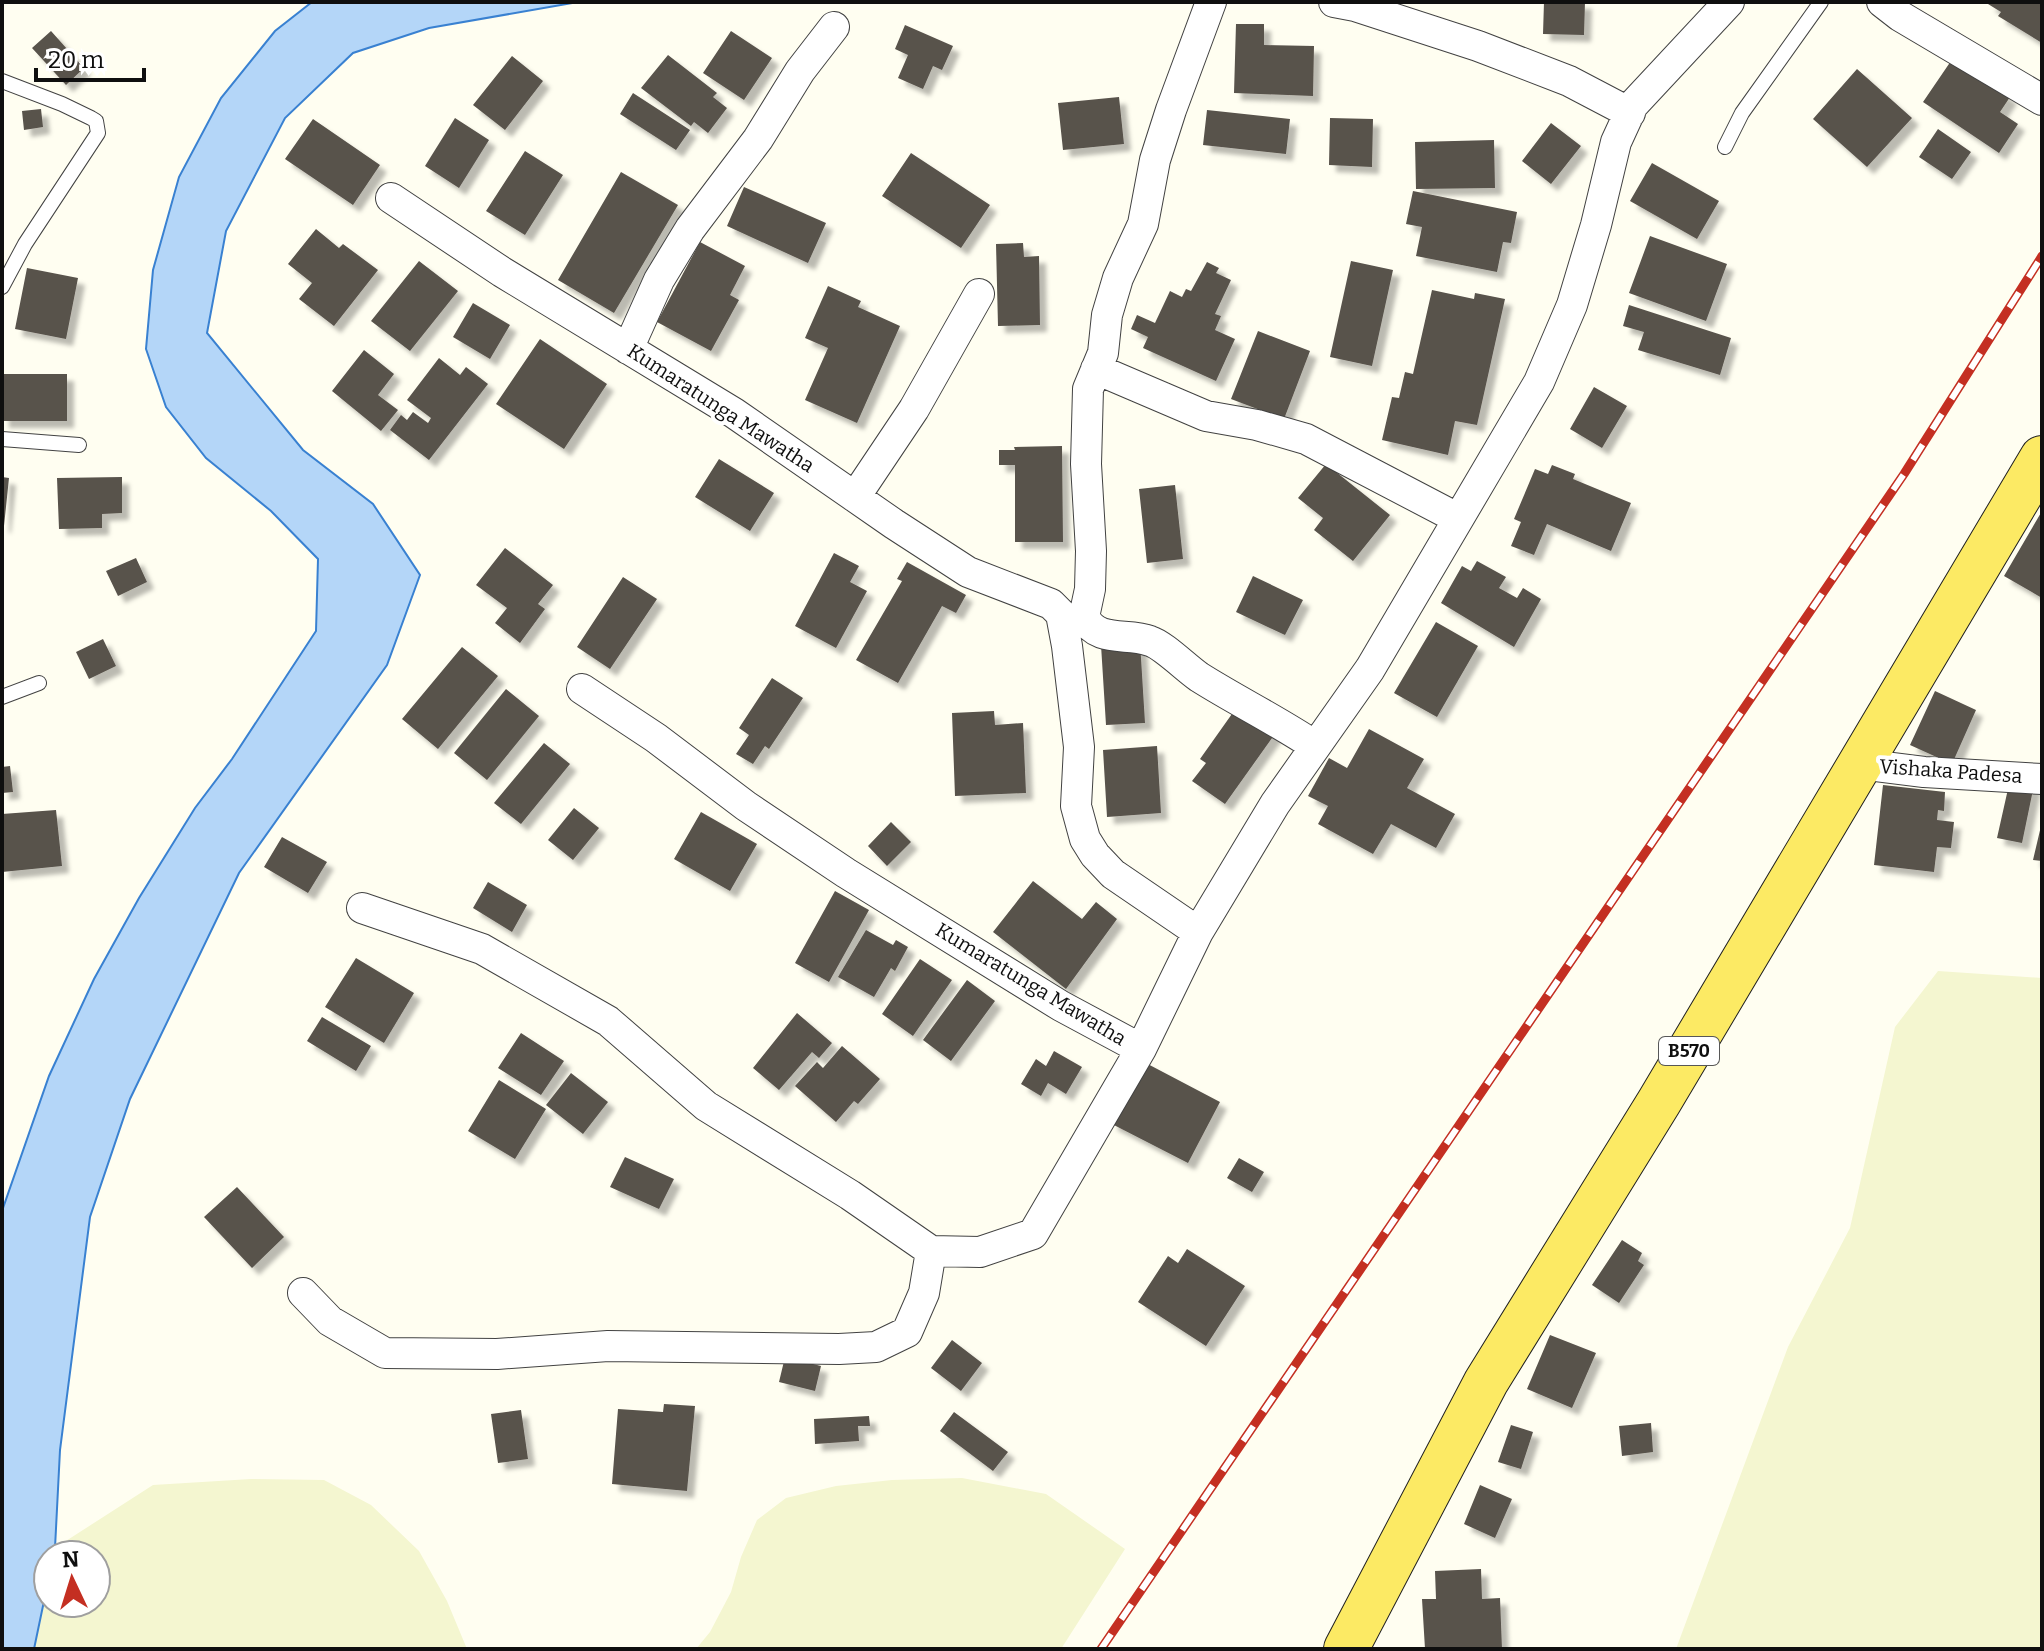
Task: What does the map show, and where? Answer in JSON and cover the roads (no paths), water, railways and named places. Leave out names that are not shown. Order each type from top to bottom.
[{"type":"main road","name":"B570","points":[[1346,1649],[1486,1382],[1659,1102],[2042,458]]},
{"type":"street","points":[[1211,2],[1167,122],[1155,160],[1143,224],[1118,278],[1107,315],[1103,353],[1088,389],[1086,464],[1091,551],[1090,589],[1084,617],[1088,625],[1111,636],[1150,641],[1200,678],[1276,719],[1315,746]]},
{"type":"street","points":[[1334,2],[1478,46],[1569,81],[1630,113]]},
{"type":"street","points":[[1141,1049],[1198,932],[1275,804],[1370,669],[1539,382],[1567,318],[1596,225],[1616,142],[1633,105],[1729,2]]},
{"type":"street","points":[[1882,2],[1923,30],[2042,100]]},
{"type":"street","points":[[628,349],[659,280],[690,229],[758,139],[800,71],[834,27]]},
{"type":"street","name":"Kumaratunga Mawatha","points":[[391,198],[502,272],[734,413],[968,572],[1051,604],[1061,614],[1079,747],[1076,806],[1085,839],[1113,874],[1198,932]]},
{"type":"street","points":[[855,497],[914,409],[979,294]]},
{"type":"street","points":[[1096,369],[1206,416],[1257,425],[1306,439],[1457,518]]},
{"type":"street","name":"Kumaratunga Mawatha","points":[[582,689],[846,873],[1061,1006],[1141,1049],[1033,1234],[980,1252],[931,1251]]},
{"type":"street","name":"Vishaka Padesa","points":[[1860,764],[1924,772],[2042,779]]},
{"type":"street","points":[[303,1293],[330,1321],[385,1353],[497,1354],[608,1346],[825,1349],[876,1347],[907,1332],[924,1293],[930,1269],[931,1251],[850,1195],[706,1106],[608,1021],[482,949],[362,908]]},
{"type":"lane","points":[[1725,147],[1742,113],[1821,2]]},
{"type":"lane","points":[[2,81],[91,118],[96,121],[98,133],[25,244],[2,287]]},
{"type":"lane","points":[[2,439],[79,445]]},
{"type":"lane","points":[[2,697],[39,683]]},
{"type":"water","points":[[312,2],[578,2],[429,28],[353,53],[285,118],[226,231],[207,333],[303,450],[373,504],[420,575],[387,665],[239,873],[130,1099],[90,1217],[60,1450],[55,1539],[32,1539],[32,1619],[40,1619],[34,1649],[2,1649],[2,1211],[49,1076],[94,979],[139,898],[195,808],[232,759],[316,631],[318,559],[271,511],[206,458],[166,407],[146,349],[153,270],[179,177],[221,98],[275,31]]},
{"type":"railway","points":[[1101,1649],[1904,474],[2042,256]]}]
